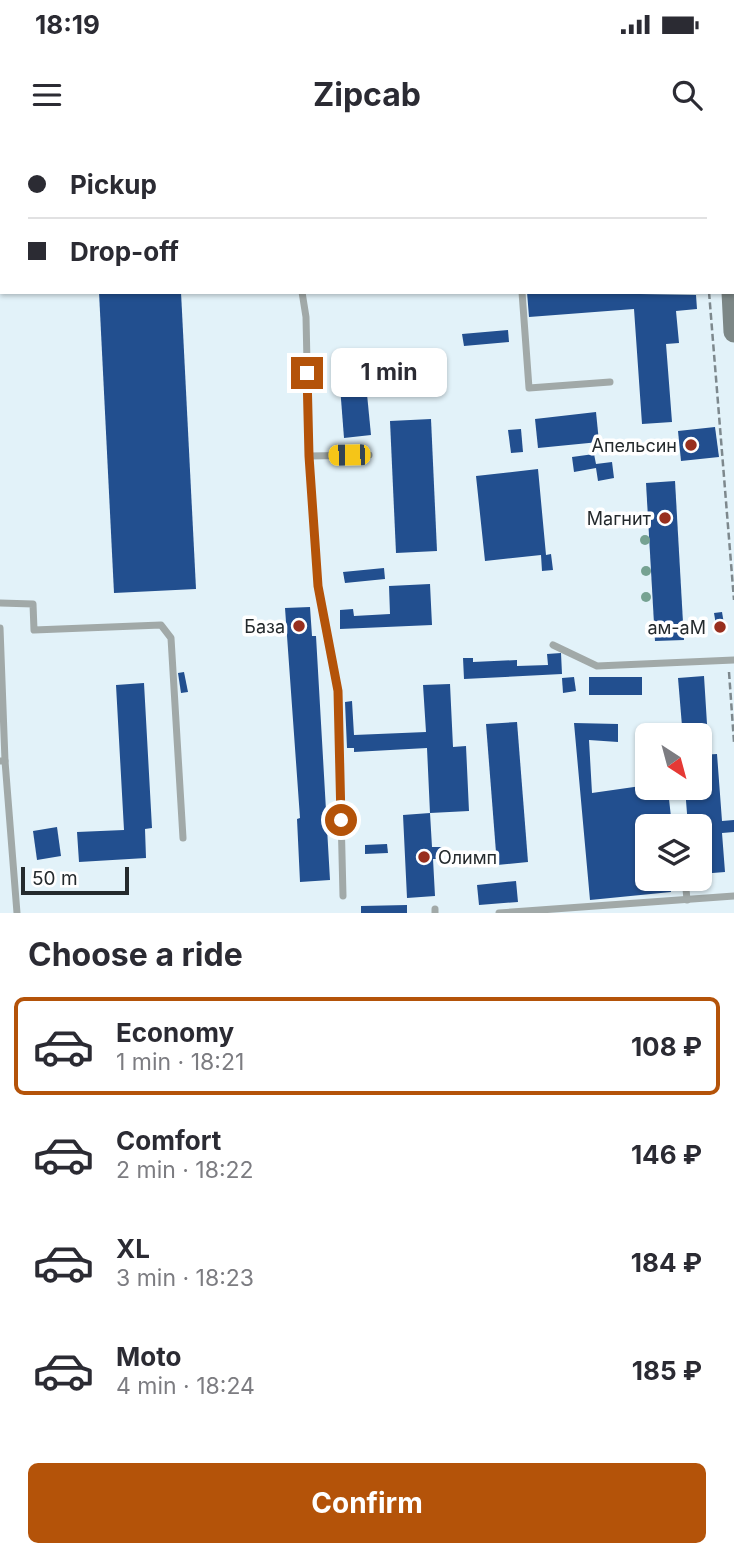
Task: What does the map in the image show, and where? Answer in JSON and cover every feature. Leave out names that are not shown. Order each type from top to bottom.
[{"type":"street","points":[[732,294],[734,332]]},
{"type":"lane","points":[[302,294],[306,317],[309,456],[318,586],[338,691],[343,896]]},
{"type":"lane","points":[[522,294],[528,388],[610,382]]},
{"type":"lane","points":[[309,456],[369,455]]},
{"type":"lane","points":[[0,603],[33,604],[34,630],[161,625],[171,638],[183,838]]},
{"type":"lane","points":[[0,628],[3,761],[17,913]]},
{"type":"lane","points":[[553,645],[597,666],[731,660]]},
{"type":"lane","points":[[686,891],[687,900]]},
{"type":"lane","points":[[499,913],[734,896]]},
{"type":"path","points":[[709,294],[734,600]]},
{"type":"path","points":[[731,660],[734,742]]},
{"type":"building","points":[[99,294],[181,294],[196,589],[114,593]]},
{"type":"building","points":[[527,294],[696,295],[697,309],[676,311],[679,343],[666,344],[672,422],[642,424],[634,309],[529,317]]},
{"type":"building","points":[[508,330],[509,342],[464,346],[462,334]]},
{"type":"building","points":[[366,384],[371,435],[344,438],[340,386]]},
{"type":"building","points":[[596,412],[599,442],[538,448],[535,419]]},
{"type":"building","points":[[431,419],[437,551],[396,553],[390,421]]},
{"type":"building","points":[[715,427],[719,457],[681,461],[678,431]]},
{"type":"building","points":[[521,429],[523,452],[511,453],[508,430]]},
{"type":"building","points":[[594,454],[596,464],[612,462],[614,478],[598,481],[596,468],[574,472],[572,457]]},
{"type":"building","points":[[538,469],[546,555],[551,554],[553,570],[542,571],[541,555],[485,561],[476,476]]},
{"type":"building","points":[[675,481],[684,640],[655,641],[646,483]]},
{"type":"building","points":[[384,568],[385,579],[345,583],[343,572]]},
{"type":"building","points":[[430,584],[432,625],[340,629],[340,610],[353,609],[354,616],[390,614],[389,586]]},
{"type":"building","points":[[310,607],[312,636],[316,636],[330,880],[300,882],[297,819],[300,818],[285,608]]},
{"type":"building","points":[[722,612],[725,630],[717,631],[714,613]]},
{"type":"building","points":[[561,653],[562,674],[464,679],[463,658],[473,658],[473,662],[517,660],[517,666],[548,665],[547,654]]},
{"type":"building","points":[[184,672],[188,692],[181,693],[178,673]]},
{"type":"building","points":[[704,676],[707,723],[682,723],[678,678]]},
{"type":"building","points":[[574,677],[576,691],[563,693],[562,678]]},
{"type":"building","points":[[589,677],[642,677],[642,695],[589,695]]},
{"type":"building","points":[[144,683],[152,828],[145,829],[146,858],[79,862],[77,832],[124,830],[116,685]]},
{"type":"building","points":[[450,684],[453,747],[466,746],[469,811],[430,813],[427,748],[354,752],[354,748],[347,748],[345,702],[352,701],[354,735],[426,732],[423,685]]},
{"type":"building","points":[[517,722],[528,862],[497,865],[486,724]]},
{"type":"building","points":[[574,723],[618,724],[618,742],[589,740],[592,793],[635,787],[635,800],[669,800],[671,814],[635,814],[635,891],[671,892],[590,900]]},
{"type":"building","points":[[712,754],[717,754],[722,821],[734,820],[734,832],[722,833],[725,872],[712,873],[712,814],[687,814],[686,800],[712,800]]},
{"type":"building","name":"Олимп","points":[[430,813],[432,847],[442,847],[442,859],[433,859],[435,896],[407,898],[403,815]]},
{"type":"building","points":[[57,827],[61,856],[37,860],[33,831]]},
{"type":"building","points":[[387,844],[388,853],[365,854],[365,845]]},
{"type":"building","points":[[516,881],[518,902],[479,905],[477,885]]},
{"type":"building","points":[[407,905],[407,913],[361,913],[361,906]]},
{"type":"place","name":"Апельсин","points":[[691,445]]},
{"type":"place","name":"Магнит","points":[[665,518]]},
{"type":"place","name":"База","points":[[299,626]]},
{"type":"place","name":"ам-аМ","points":[[720,627]]},
{"type":"place","name":"Олимп","points":[[424,857]]},
{"type":"route","points":[[307,373],[309,456],[318,586],[330,634],[338,691],[341,820]]}]
